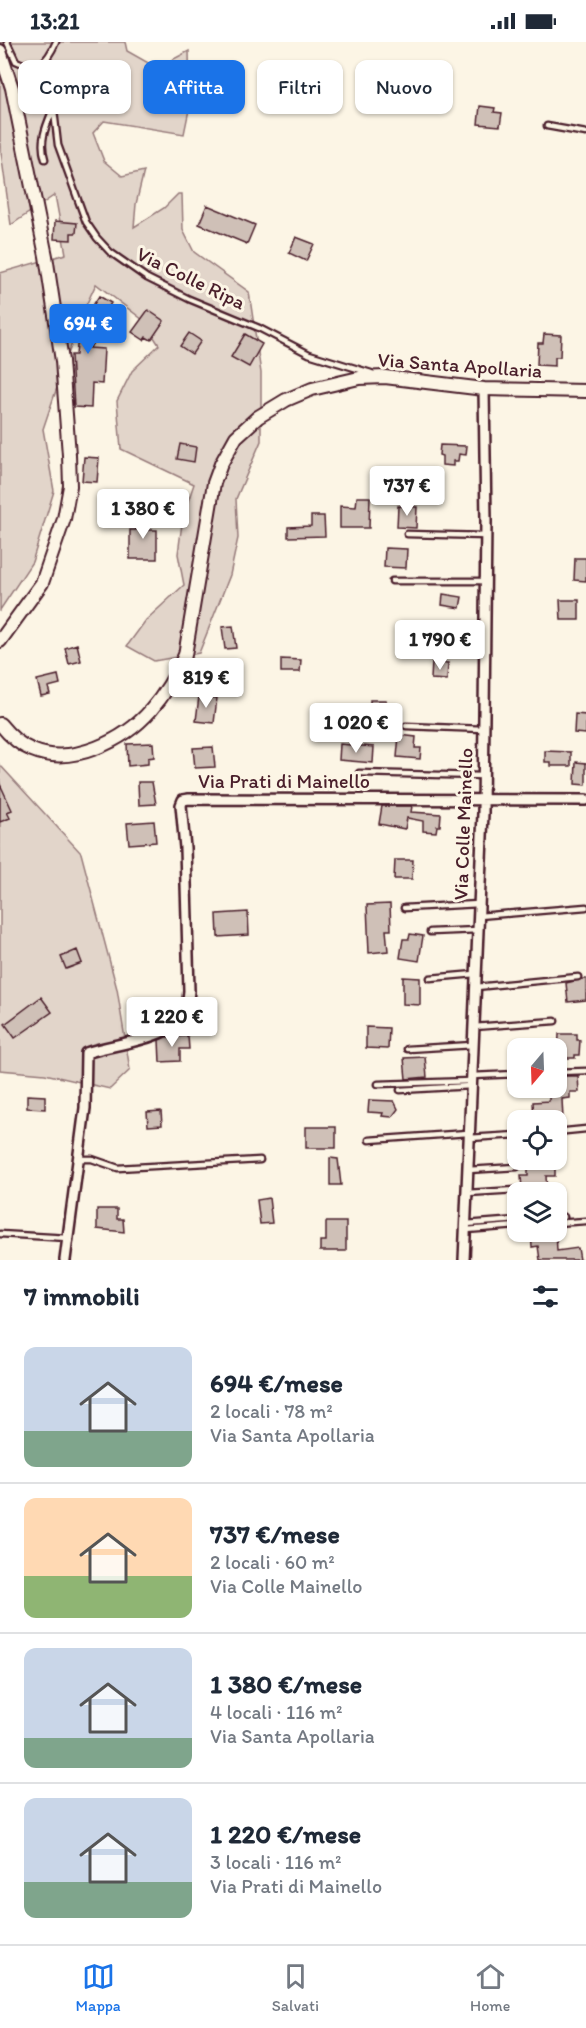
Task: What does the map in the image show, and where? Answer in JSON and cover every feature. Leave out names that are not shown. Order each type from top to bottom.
[{"type":"street","points":[[0,51],[12,88],[46,256],[62,361],[70,486],[64,519],[42,583],[0,641]]},
{"type":"street","name":"Via Santa Apollaria","points":[[0,724],[19,743],[30,750],[62,755],[102,745],[150,712],[175,677],[185,655],[214,483],[221,464],[236,437],[258,417],[299,394],[359,378],[385,377],[484,389],[586,391]]},
{"type":"street","name":"Via Colle Mainello","points":[[464,1260],[483,799],[486,536],[484,389]]},
{"type":"street","name":"Via Prati di Mainello","points":[[65,1260],[85,1108],[86,1053],[164,1031],[176,1023],[187,1005],[189,980],[185,848],[181,805],[183,800],[189,798],[483,799]]},
{"type":"street","points":[[483,799],[586,800]]},
{"type":"lane","points":[[7,42],[16,61],[26,66],[34,66],[48,59],[56,42]]},
{"type":"lane","points":[[45,159],[42,150],[45,129],[51,114]]},
{"type":"lane","name":"Via Colle Ripa","points":[[55,114],[58,145],[86,222],[110,252],[147,278],[189,299],[259,328],[298,349],[385,377]]},
{"type":"lane","points":[[547,126],[586,133]]},
{"type":"lane","points":[[407,534],[486,536]]},
{"type":"lane","points":[[392,581],[485,581]]},
{"type":"lane","points":[[405,726],[484,729]]},
{"type":"lane","points":[[359,773],[483,776]]},
{"type":"lane","points":[[404,908],[479,904]]},
{"type":"lane","points":[[478,916],[586,907]]},
{"type":"lane","points":[[430,932],[478,930]]},
{"type":"lane","points":[[430,978],[476,974]]},
{"type":"lane","points":[[476,987],[578,977]]},
{"type":"lane","points":[[474,1027],[555,1021]]},
{"type":"lane","points":[[407,1049],[473,1045]]},
{"type":"lane","points":[[567,1072],[586,1071]]},
{"type":"lane","points":[[400,1090],[507,1076]]},
{"type":"lane","points":[[378,1084],[472,1081]]},
{"type":"lane","points":[[567,1130],[586,1129]]},
{"type":"lane","points":[[369,1140],[507,1135]]},
{"type":"lane","points":[[79,1159],[92,1159],[118,1168],[260,1160]]},
{"type":"lane","points":[[468,1170],[507,1168]]},
{"type":"lane","points":[[467,1193],[507,1191]]},
{"type":"lane","points":[[465,1227],[507,1221]]},
{"type":"lane","points":[[567,1222],[586,1221]]},
{"type":"lane","points":[[465,1227],[507,1226]]},
{"type":"lane","points":[[0,1234],[68,1238]]},
{"type":"shaded area","points":[[0,42],[125,42],[127,51],[143,60],[143,114],[188,114],[184,134],[104,121],[93,133],[104,161],[122,176],[144,171],[136,204],[134,227],[164,208],[178,194],[182,194],[183,230],[194,252],[249,292],[261,373],[261,441],[236,499],[238,538],[230,575],[199,653],[154,661],[127,646],[146,620],[184,585],[178,554],[183,516],[194,484],[121,449],[117,401],[132,371],[159,345],[143,320],[96,284],[81,316],[43,429],[54,491],[32,562],[0,610],[0,273],[66,254],[55,195],[11,225],[0,145]]},
{"type":"shaded area","points":[[189,51],[189,60],[172,60]]},
{"type":"shaded area","points":[[0,765],[81,853],[117,989],[130,1070],[110,1089],[45,1074],[0,1070]]},
{"type":"building","points":[[480,106],[495,108],[494,112],[502,113],[500,126],[478,124]]},
{"type":"building","points":[[207,205],[255,225],[247,244],[199,224]]},
{"type":"building","points":[[55,221],[77,223],[76,233],[71,233],[71,240],[54,239]]},
{"type":"building","points":[[296,237],[314,244],[306,261],[289,253]]},
{"type":"building","points":[[99,296],[111,303],[96,328],[100,330],[90,348],[104,349],[102,384],[92,383],[91,408],[74,407],[71,355],[76,355],[78,336],[71,332],[78,319],[83,321]]},
{"type":"building","points":[[148,310],[164,321],[151,340],[146,337],[144,340],[132,332]]},
{"type":"building","points":[[189,333],[201,341],[192,354],[180,346]]},
{"type":"building","points":[[245,334],[262,344],[249,367],[231,357]]},
{"type":"building","points":[[544,334],[561,335],[560,357],[555,357],[555,366],[537,365],[538,343],[543,343]]},
{"type":"building","points":[[180,444],[196,447],[194,462],[177,459]]},
{"type":"building","points":[[440,445],[467,446],[466,455],[459,454],[458,461],[453,461],[453,466],[442,465],[442,456],[439,455]]},
{"type":"building","points":[[84,457],[99,458],[97,482],[82,481]]},
{"type":"building","points":[[357,497],[370,497],[369,528],[340,528],[340,506],[356,507]]},
{"type":"building","points":[[398,506],[417,507],[416,528],[397,527]]},
{"type":"building","points":[[140,510],[149,512],[146,530],[157,530],[157,559],[130,559],[130,530],[136,530]]},
{"type":"building","points":[[311,516],[324,516],[325,536],[288,537],[288,527],[311,526]]},
{"type":"building","points":[[385,548],[407,549],[406,568],[384,567]]},
{"type":"building","points":[[575,558],[586,558],[586,581],[574,580]]},
{"type":"building","points":[[443,594],[462,597],[460,608],[442,605]]},
{"type":"building","points":[[560,600],[579,600],[579,620],[561,620]]},
{"type":"building","points":[[233,626],[236,648],[225,649],[222,627]]},
{"type":"building","points":[[77,644],[81,661],[69,664],[65,648]]},
{"type":"building","points":[[281,659],[301,660],[300,672],[281,672]]},
{"type":"building","points":[[432,662],[448,663],[447,680],[431,679]]},
{"type":"building","points":[[58,675],[60,684],[48,687],[50,694],[41,696],[37,680]]},
{"type":"building","points":[[187,677],[207,681],[205,691],[185,688]]},
{"type":"building","points":[[199,696],[217,698],[214,723],[196,721]]},
{"type":"building","points":[[370,700],[386,700],[387,717],[370,715]]},
{"type":"building","points":[[575,714],[586,715],[586,734],[574,733]]},
{"type":"building","points":[[399,735],[416,737],[415,748],[421,748],[420,759],[397,757]]},
{"type":"building","points":[[153,743],[154,757],[148,758],[148,764],[128,766],[127,744]]},
{"type":"building","points":[[340,744],[374,747],[373,763],[339,760]]},
{"type":"building","points":[[213,747],[215,767],[195,768],[193,748]]},
{"type":"building","points":[[545,751],[571,752],[571,766],[551,766],[551,762],[545,762]]},
{"type":"building","points":[[576,762],[586,763],[586,785],[575,784]]},
{"type":"building","points":[[138,782],[152,782],[156,804],[139,805]]},
{"type":"building","points":[[0,784],[12,810],[7,812],[10,818],[0,822]]},
{"type":"building","points":[[382,806],[412,806],[411,812],[441,814],[440,826],[437,826],[436,832],[423,831],[423,821],[407,818],[405,829],[379,824]]},
{"type":"building","points":[[154,821],[156,842],[129,844],[127,823]]},
{"type":"building","points":[[395,860],[413,860],[412,879],[394,879]]},
{"type":"building","points":[[390,904],[391,930],[386,930],[388,951],[369,953],[367,905]]},
{"type":"building","points":[[248,912],[249,935],[218,937],[217,914]]},
{"type":"building","points":[[410,934],[423,936],[419,961],[400,958],[403,939],[409,939]]},
{"type":"building","points":[[77,950],[82,963],[66,969],[61,957]]},
{"type":"building","points":[[403,977],[420,978],[420,1005],[403,1004]]},
{"type":"building","points":[[586,979],[586,1000],[568,1002],[566,983]]},
{"type":"building","points":[[41,997],[52,1012],[15,1038],[5,1024]]},
{"type":"building","points":[[366,1027],[389,1028],[388,1049],[366,1048]]},
{"type":"building","points":[[559,1034],[577,1034],[577,1040],[580,1040],[579,1055],[575,1055],[575,1058],[567,1058],[567,1038],[559,1038]]},
{"type":"building","points":[[188,1036],[189,1049],[180,1049],[180,1061],[160,1062],[159,1040],[166,1037]]},
{"type":"building","points":[[425,1057],[427,1077],[406,1079],[404,1058]]},
{"type":"building","points":[[567,1076],[578,1076],[579,1092],[570,1092],[570,1098],[562,1099],[563,1110],[533,1110],[533,1102],[549,1101],[549,1098],[567,1098]]},
{"type":"building","points":[[27,1095],[45,1096],[45,1109],[27,1108]]},
{"type":"building","points":[[369,1100],[394,1101],[398,1109],[392,1117],[382,1116],[383,1113],[368,1112]]},
{"type":"building","points":[[161,1111],[162,1125],[148,1126],[147,1112]]},
{"type":"building","points":[[306,1127],[336,1127],[336,1148],[306,1148]]},
{"type":"building","points":[[330,1158],[338,1159],[341,1185],[330,1185]]},
{"type":"building","points":[[528,1170],[555,1170],[555,1176],[546,1176],[546,1182],[521,1182],[521,1176],[528,1176]]},
{"type":"building","points":[[269,1198],[272,1223],[260,1224],[257,1200]]},
{"type":"building","points":[[97,1209],[117,1209],[117,1219],[123,1219],[124,1232],[97,1229]]},
{"type":"building","points":[[326,1222],[346,1222],[346,1251],[320,1251],[320,1241],[326,1241]]},
{"type":"building","points":[[532,1242],[557,1242],[557,1251],[578,1248],[580,1260],[540,1260],[538,1246],[532,1247]]}]
